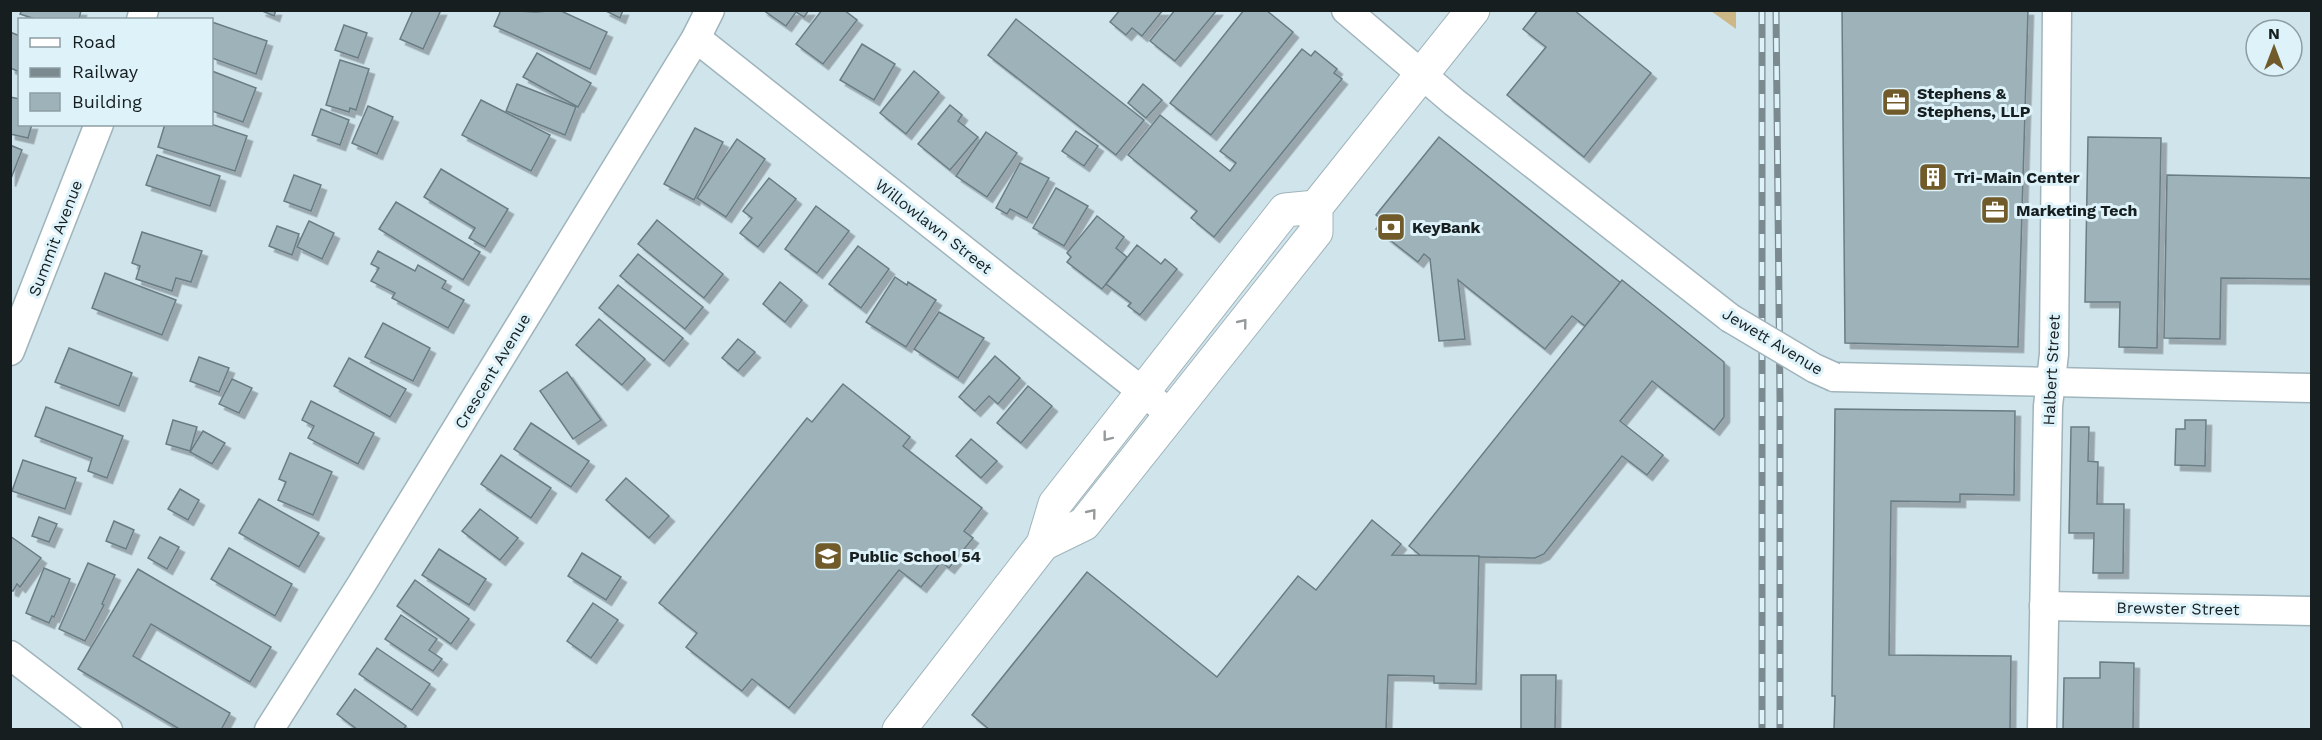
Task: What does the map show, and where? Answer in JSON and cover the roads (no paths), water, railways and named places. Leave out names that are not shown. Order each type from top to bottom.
[{"type":"main road","points":[[1044,544],[1084,524],[1172,415],[1316,232],[1316,207],[1473,10]]},
{"type":"main road","points":[[899,729],[1044,544],[1055,504],[1285,210],[1316,207]]},
{"type":"street","name":"Crescent Avenue","points":[[269,729],[367,575],[696,38],[710,10]]},
{"type":"street","name":"Jewett Avenue","points":[[1346,10],[1454,102],[1730,318],[1814,368],[1834,377],[2312,387]]},
{"type":"street","name":"Halbert Street","points":[[2042,729],[2048,406],[2054,354],[2057,10]]},
{"type":"street","name":"Willowlawn Street","points":[[696,38],[1172,415]]},
{"type":"street","name":"Summit Avenue","points":[[10,351],[98,126]]},
{"type":"street","name":"Brewster Street","points":[[2044,606],[2312,611]]},
{"type":"street","points":[[10,655],[108,729]]},
{"type":"railway","points":[[1762,10],[1762,730]]},
{"type":"railway","points":[[1776,10],[1780,399],[1780,730]]},
{"type":"place","name":"Stephens & Stephens, LLP","points":[[1896,102]]},
{"type":"place","name":"Tri-Main Center","points":[[1933,177]]},
{"type":"place","name":"Marketing Tech","points":[[1995,210]]},
{"type":"place","name":"KeyBank","points":[[1391,227]]},
{"type":"place","name":"Public School 54","points":[[828,556]]}]
